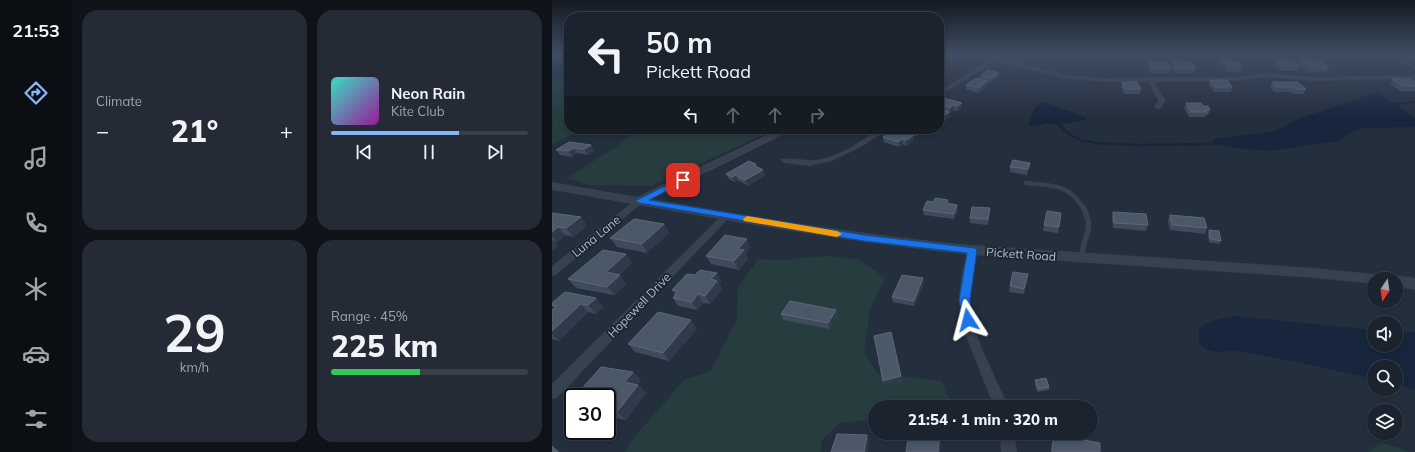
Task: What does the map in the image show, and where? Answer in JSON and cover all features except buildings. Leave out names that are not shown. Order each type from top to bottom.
[{"type":"street","points":[[944,91],[969,75]]},
{"type":"street","points":[[1059,75],[1104,80],[1239,79],[1269,75]]},
{"type":"street","points":[[1271,75],[1313,79],[1415,77]]},
{"type":"street","points":[[1150,80],[1162,100],[1158,108]]},
{"type":"street","points":[[639,201],[777,134]]},
{"type":"street","points":[[784,160],[809,163],[830,159],[852,149],[878,134]]},
{"type":"street","name":"Pickett Road","points":[[552,186],[864,238],[972,250],[1315,273],[1367,278]]},
{"type":"street","name":"Luna Lane","points":[[552,272],[639,201]]},
{"type":"street","name":"Hopewell Drive","points":[[552,393],[726,216]]},
{"type":"street","points":[[972,250],[964,300],[968,320],[979,353],[998,400]]},
{"type":"street","points":[[1403,282],[1415,284]]},
{"type":"street","points":[[1008,440],[1009,452]]},
{"type":"lane","points":[[1026,183],[1064,188],[1076,197],[1086,216],[1089,227],[1089,231],[1083,244],[1082,257]]},
{"type":"green space","points":[[564,79],[564,134],[573,134],[552,145],[552,128],[554,126],[552,125],[552,85]]},
{"type":"green space","points":[[631,134],[765,134],[651,186],[589,185],[567,178],[616,147]]},
{"type":"green space","points":[[825,256],[860,260],[885,278],[870,309],[864,353],[878,374],[941,381],[950,400],[868,400],[868,420],[840,423],[822,440],[821,452],[624,452],[639,432],[684,380],[711,371],[737,319],[738,288],[758,259],[784,260]]},
{"type":"green space","points":[[1381,442],[1409,452],[1369,452]]},
{"type":"water","points":[[1378,92],[1415,118],[1415,127],[1364,128],[1350,133],[1339,141],[1269,151],[1213,144],[1213,139],[1276,131],[1300,118]]},
{"type":"water","points":[[1044,102],[1085,117],[1086,120],[1059,125],[1047,123],[1029,126],[1035,108]]},
{"type":"water","points":[[1233,316],[1367,329],[1367,352],[1403,352],[1403,331],[1415,332],[1415,390],[1403,387],[1403,360],[1367,360],[1367,377],[1254,354],[1236,351],[1220,352],[1208,350],[1200,344],[1198,339],[1199,329],[1219,319]]},
{"type":"waterway","points":[[1395,104],[1415,102]]},
{"type":"waterway","points":[[1059,125],[1069,134],[1080,140],[1096,143],[1137,145],[1213,144]]},
{"type":"slow traffic","points":[[747,219],[837,234]]},
{"type":"route","points":[[683,180],[639,201],[864,238],[972,250],[964,300],[968,320]]}]
